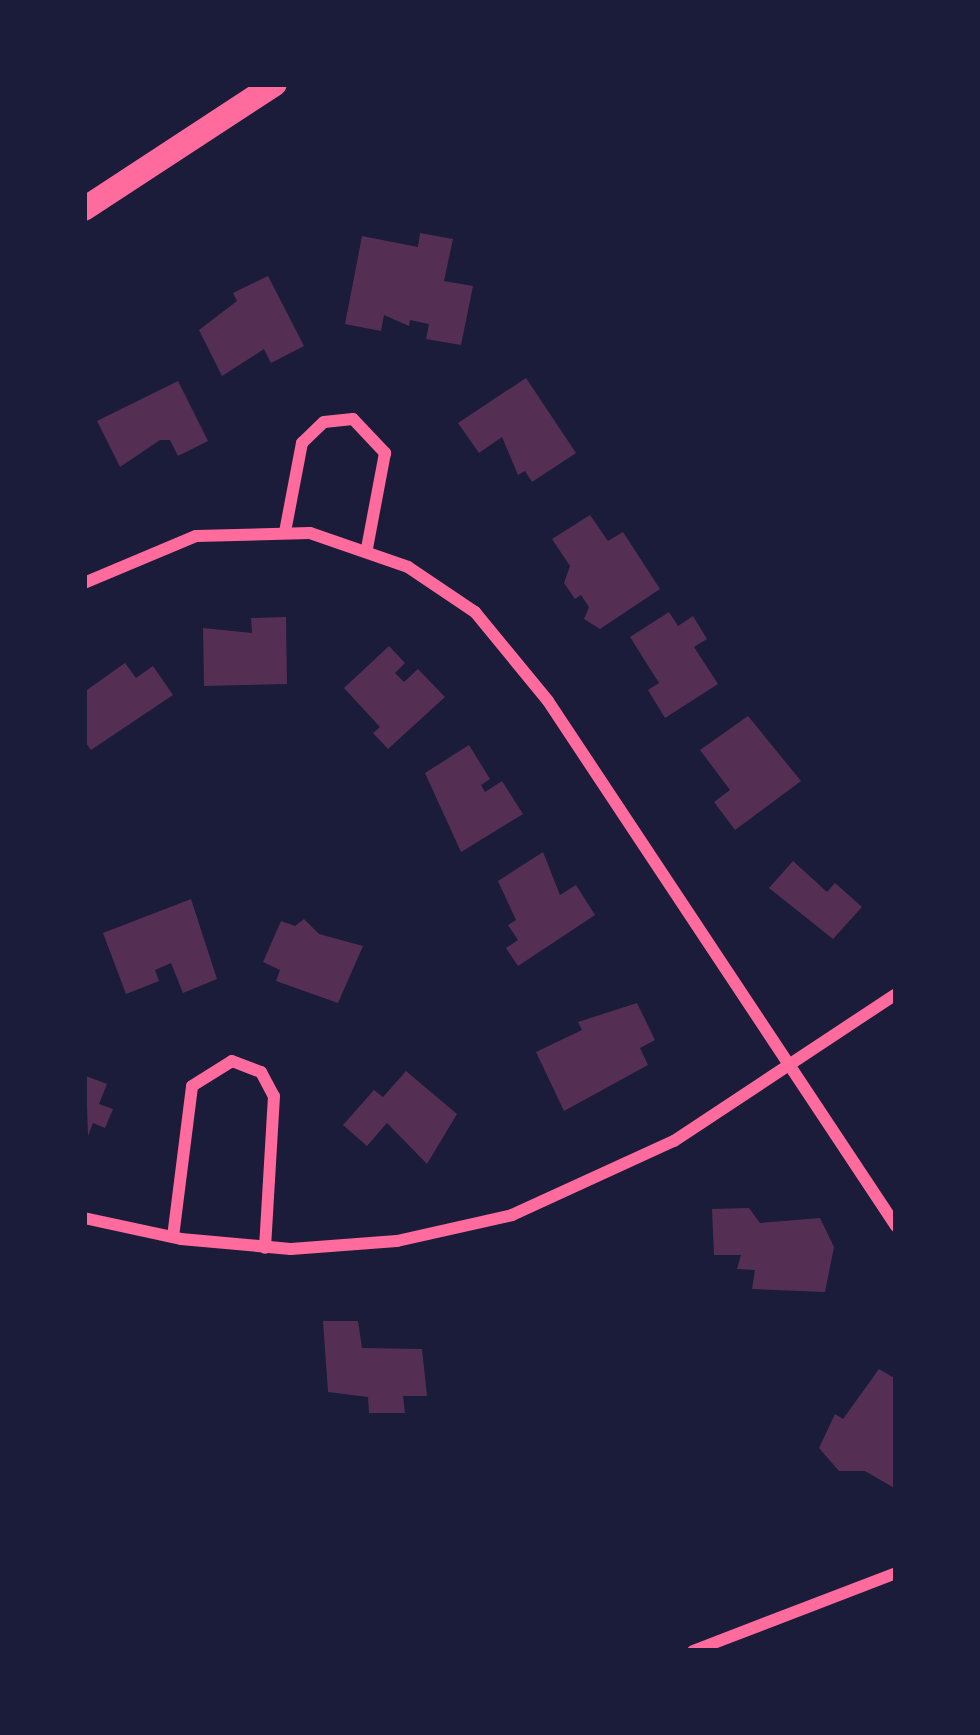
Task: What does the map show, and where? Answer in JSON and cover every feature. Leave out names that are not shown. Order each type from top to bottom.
[{"type":"main road","points":[[84,209],[274,84]]},
{"type":"street","points":[[286,532],[302,442],[324,422],[353,419],[385,453],[367,548]]},
{"type":"street","points":[[84,583],[196,536],[286,532],[367,548],[440,586],[504,641],[896,1226]]},
{"type":"street","points":[[84,1218],[173,1237],[265,1248],[397,1241],[512,1215],[617,1172],[896,994]]},
{"type":"street","points":[[173,1237],[192,1086],[232,1060],[261,1072],[274,1096],[265,1248]]},
{"type":"street","points":[[693,1651],[896,1573]]},
{"type":"building","points":[[420,233],[453,239],[444,281],[473,286],[461,345],[426,339],[429,324],[410,320],[409,326],[384,315],[381,331],[345,324],[362,236],[418,247]]},
{"type":"building","points":[[268,276],[304,346],[271,363],[264,349],[222,376],[199,330],[237,301],[233,293]]},
{"type":"building","points":[[526,378],[576,453],[532,482],[525,471],[518,475],[502,437],[479,453],[458,423]]},
{"type":"building","points":[[178,381],[208,441],[178,456],[170,440],[160,440],[120,467],[97,421]]},
{"type":"building","points":[[590,515],[608,541],[623,532],[660,589],[600,629],[584,619],[589,607],[581,595],[575,599],[564,583],[570,566],[552,539]]},
{"type":"building","points":[[669,612],[678,626],[693,616],[707,639],[694,647],[718,684],[665,718],[648,690],[659,683],[630,637]]},
{"type":"building","points":[[286,617],[287,684],[204,686],[203,628],[252,633],[251,618]]},
{"type":"building","points":[[389,646],[405,663],[395,673],[404,682],[418,669],[445,697],[388,749],[373,733],[380,727],[344,688]]},
{"type":"building","points":[[125,663],[136,678],[153,666],[173,695],[91,750],[84,740],[84,692]]},
{"type":"building","points":[[748,716],[801,781],[735,830],[714,802],[730,790],[700,750]]},
{"type":"building","points":[[469,745],[490,779],[481,785],[485,792],[502,781],[523,814],[461,852],[425,773]]},
{"type":"building","points":[[543,852],[560,895],[576,885],[595,915],[518,966],[506,948],[518,940],[508,925],[516,920],[498,881]]},
{"type":"building","points":[[793,861],[827,892],[835,883],[862,907],[833,939],[769,888]]},
{"type":"building","points":[[191,899],[217,979],[183,993],[171,963],[155,970],[159,981],[126,994],[103,933]]},
{"type":"building","points":[[304,919],[319,934],[363,946],[338,1003],[276,981],[280,970],[263,962],[281,921],[295,926]]},
{"type":"building","points":[[637,1003],[655,1040],[640,1048],[648,1065],[564,1111],[536,1052],[582,1030],[578,1022]]},
{"type":"building","points":[[406,1071],[457,1114],[427,1164],[387,1123],[367,1146],[343,1125],[374,1090],[383,1097]]},
{"type":"building","points":[[86,1076],[107,1084],[99,1104],[113,1109],[105,1128],[93,1123],[88,1136]]},
{"type":"building","points":[[749,1208],[760,1223],[820,1218],[834,1247],[825,1292],[752,1289],[755,1270],[737,1269],[741,1255],[714,1255],[712,1209]]},
{"type":"building","points":[[323,1321],[358,1321],[362,1348],[422,1349],[427,1396],[403,1396],[405,1413],[369,1413],[368,1397],[328,1392]]},
{"type":"building","points":[[879,1369],[896,1379],[896,1489],[865,1471],[839,1471],[819,1448],[835,1414],[843,1419]]}]
